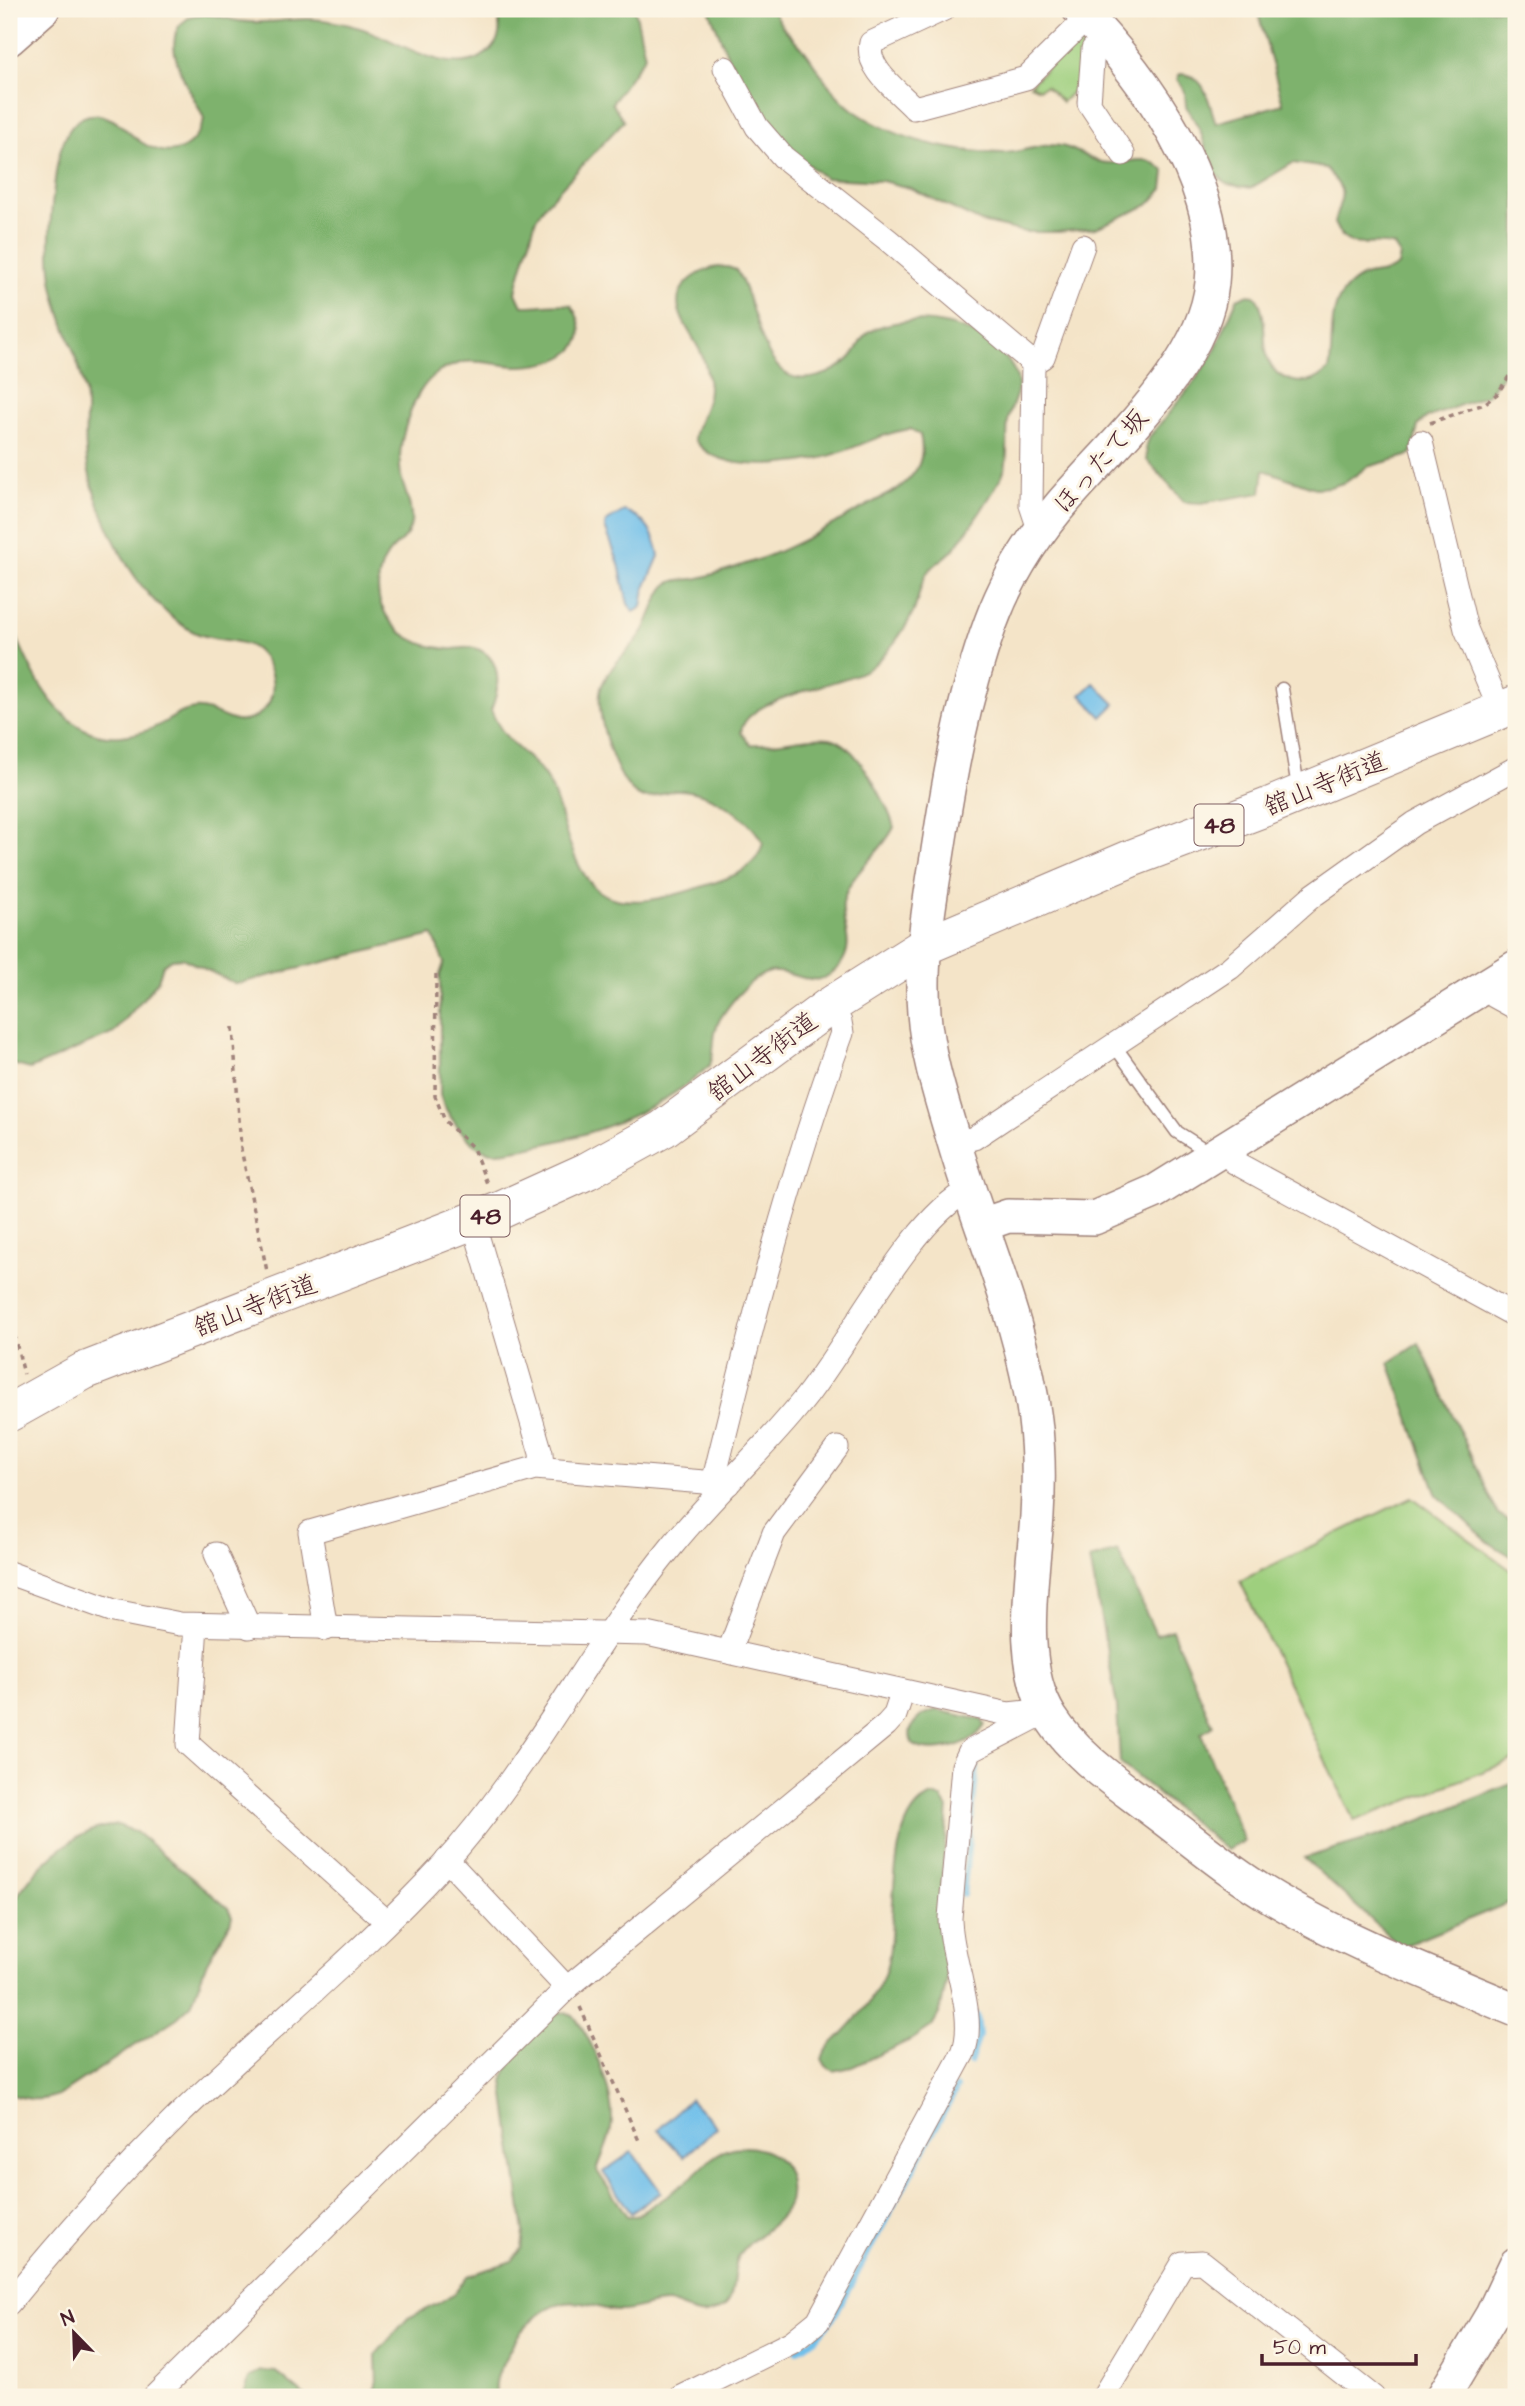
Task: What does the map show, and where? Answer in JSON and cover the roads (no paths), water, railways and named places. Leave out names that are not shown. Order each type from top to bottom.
[{"type":"main road","name":"舘山寺街道","points":[[19,1406],[84,1371],[484,1216],[587,1171],[653,1134],[828,1007],[923,947],[1132,858],[1303,792],[1512,706]]},
{"type":"street","points":[[9,39],[43,9]]},
{"type":"street","points":[[944,9],[871,43],[869,54],[873,64],[914,108],[1026,78],[1091,22]]},
{"type":"street","points":[[1091,22],[1093,49],[1089,103],[1123,154]]},
{"type":"street","name":"ほったて坂","points":[[1091,22],[1153,95],[1191,172],[1211,244],[1212,286],[1206,317],[1195,342],[1175,372],[1040,532],[1009,582],[992,619],[962,718],[949,777],[923,947],[927,1039],[954,1143],[1024,1361],[1035,1421],[1039,1482],[1031,1644],[1038,1688],[1047,1710],[1069,1740],[1095,1766],[1269,1896],[1323,1925],[1516,2010]]},
{"type":"street","points":[[725,68],[757,127],[783,157],[888,240],[1033,363]]},
{"type":"street","points":[[1033,363],[1043,357],[1083,246]]},
{"type":"street","points":[[1033,363],[1031,505],[1040,532]]},
{"type":"street","points":[[1421,442],[1464,622],[1512,706]]},
{"type":"street","points":[[954,1143],[974,1138],[1230,968],[1311,897],[1415,823],[1516,768]]},
{"type":"street","points":[[982,1224],[1009,1216],[1094,1218],[1156,1191],[1516,967]]},
{"type":"street","points":[[1487,985],[1494,996],[1516,1008]]},
{"type":"street","points":[[720,1484],[747,1341],[785,1209],[842,1033],[839,1022],[828,1007]]},
{"type":"street","points":[[1220,1152],[1516,1316]]},
{"type":"street","points":[[9,2303],[74,2225],[144,2150],[386,1922],[447,1860],[495,1799],[671,1546],[720,1484],[802,1403],[887,1279],[938,1211],[952,1198],[970,1189]]},
{"type":"street","points":[[484,1216],[541,1453],[542,1468]]},
{"type":"street","points":[[730,1651],[774,1533],[837,1448]]},
{"type":"street","points":[[326,1629],[310,1532],[542,1468],[720,1484]]},
{"type":"street","points":[[216,1554],[248,1627]]},
{"type":"street","points":[[9,1573],[125,1614],[196,1625],[647,1634],[1008,1714],[1047,1710]]},
{"type":"street","points":[[196,1625],[188,1744],[386,1922]]},
{"type":"street","points":[[154,2397],[567,1988],[886,1725],[900,1703],[903,1691]]},
{"type":"street","points":[[681,2397],[792,2342],[818,2321],[957,2065],[968,2035],[950,1930],[963,1766],[970,1751],[1047,1710]]},
{"type":"street","points":[[447,1860],[567,1988]]},
{"type":"street","points":[[1103,2397],[1183,2263],[1202,2262],[1373,2397]]},
{"type":"street","points":[[1443,2397],[1492,2315],[1516,2264]]},
{"type":"lane","points":[[1282,689],[1296,775],[1303,792]]},
{"type":"lane","points":[[1114,1045],[1177,1132],[1220,1152]]},
{"type":"water","points":[[624,511],[637,517],[648,528],[659,556],[645,588],[642,607],[634,612],[628,604],[619,564],[605,527],[606,522]]},
{"type":"water","points":[[1094,683],[1115,704],[1102,717],[1081,695]]},
{"type":"water","points":[[690,2099],[717,2127],[684,2157],[658,2130]]},
{"type":"water","points":[[632,2152],[661,2192],[631,2213],[603,2172]]},
{"type":"waterway","points":[[963,1895],[977,1768]]},
{"type":"waterway","points":[[970,2063],[979,2036],[977,2016]]},
{"type":"waterway","points":[[797,2351],[817,2337],[833,2318],[957,2088]]}]
